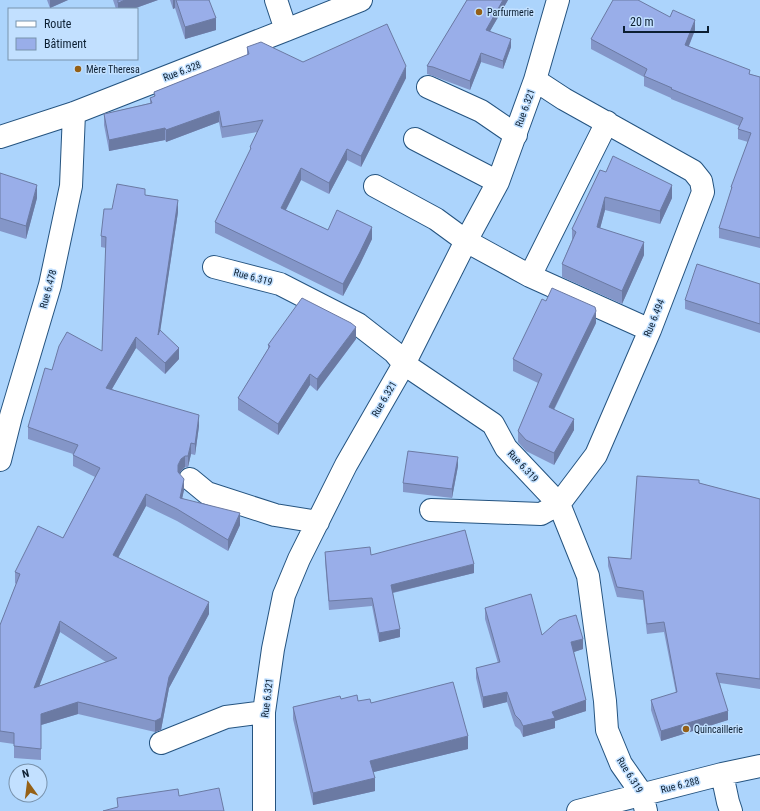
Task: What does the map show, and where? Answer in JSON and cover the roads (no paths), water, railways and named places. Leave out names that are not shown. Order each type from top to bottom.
[{"type":"street","points":[[276,0],[286,30]]},
{"type":"street","name":"Rue 6.328","points":[[0,137],[74,113],[361,0]]},
{"type":"street","name":"Rue 6.321","points":[[264,811],[264,712],[273,649],[284,595],[299,559],[346,465],[404,364],[466,241],[498,182],[535,80],[558,0]]},
{"type":"street","name":"Rue 6.494","points":[[431,510],[541,514],[559,504],[596,455],[650,330],[703,192],[701,181],[693,171],[564,99],[535,80]]},
{"type":"street","points":[[428,87],[481,111],[516,135]]},
{"type":"street","name":"Rue 6.478","points":[[0,460],[11,416],[50,285],[71,186],[74,113]]},
{"type":"street","points":[[530,276],[607,122]]},
{"type":"street","points":[[415,140],[498,182]]},
{"type":"street","points":[[375,186],[436,219],[466,241],[530,276],[650,330]]},
{"type":"street","name":"Rue 6.319","points":[[214,267],[280,284],[358,324],[394,352],[404,364],[493,424],[506,448],[559,504],[588,576],[605,701],[607,730],[620,764],[644,803]]},
{"type":"street","points":[[190,479],[207,493],[275,514],[318,522]]},
{"type":"street","points":[[160,743],[226,717],[264,712]]},
{"type":"street","name":"Rue 6.288","points":[[578,811],[644,803],[722,774],[760,766]]},
{"type":"street","points":[[722,774],[731,811]]},
{"type":"place","name":"Parfurmerie","points":[[479,12]]},
{"type":"place","name":"Mère Theresa","points":[[78,69]]},
{"type":"place","name":"Quincaillerie","points":[[686,729]]}]
